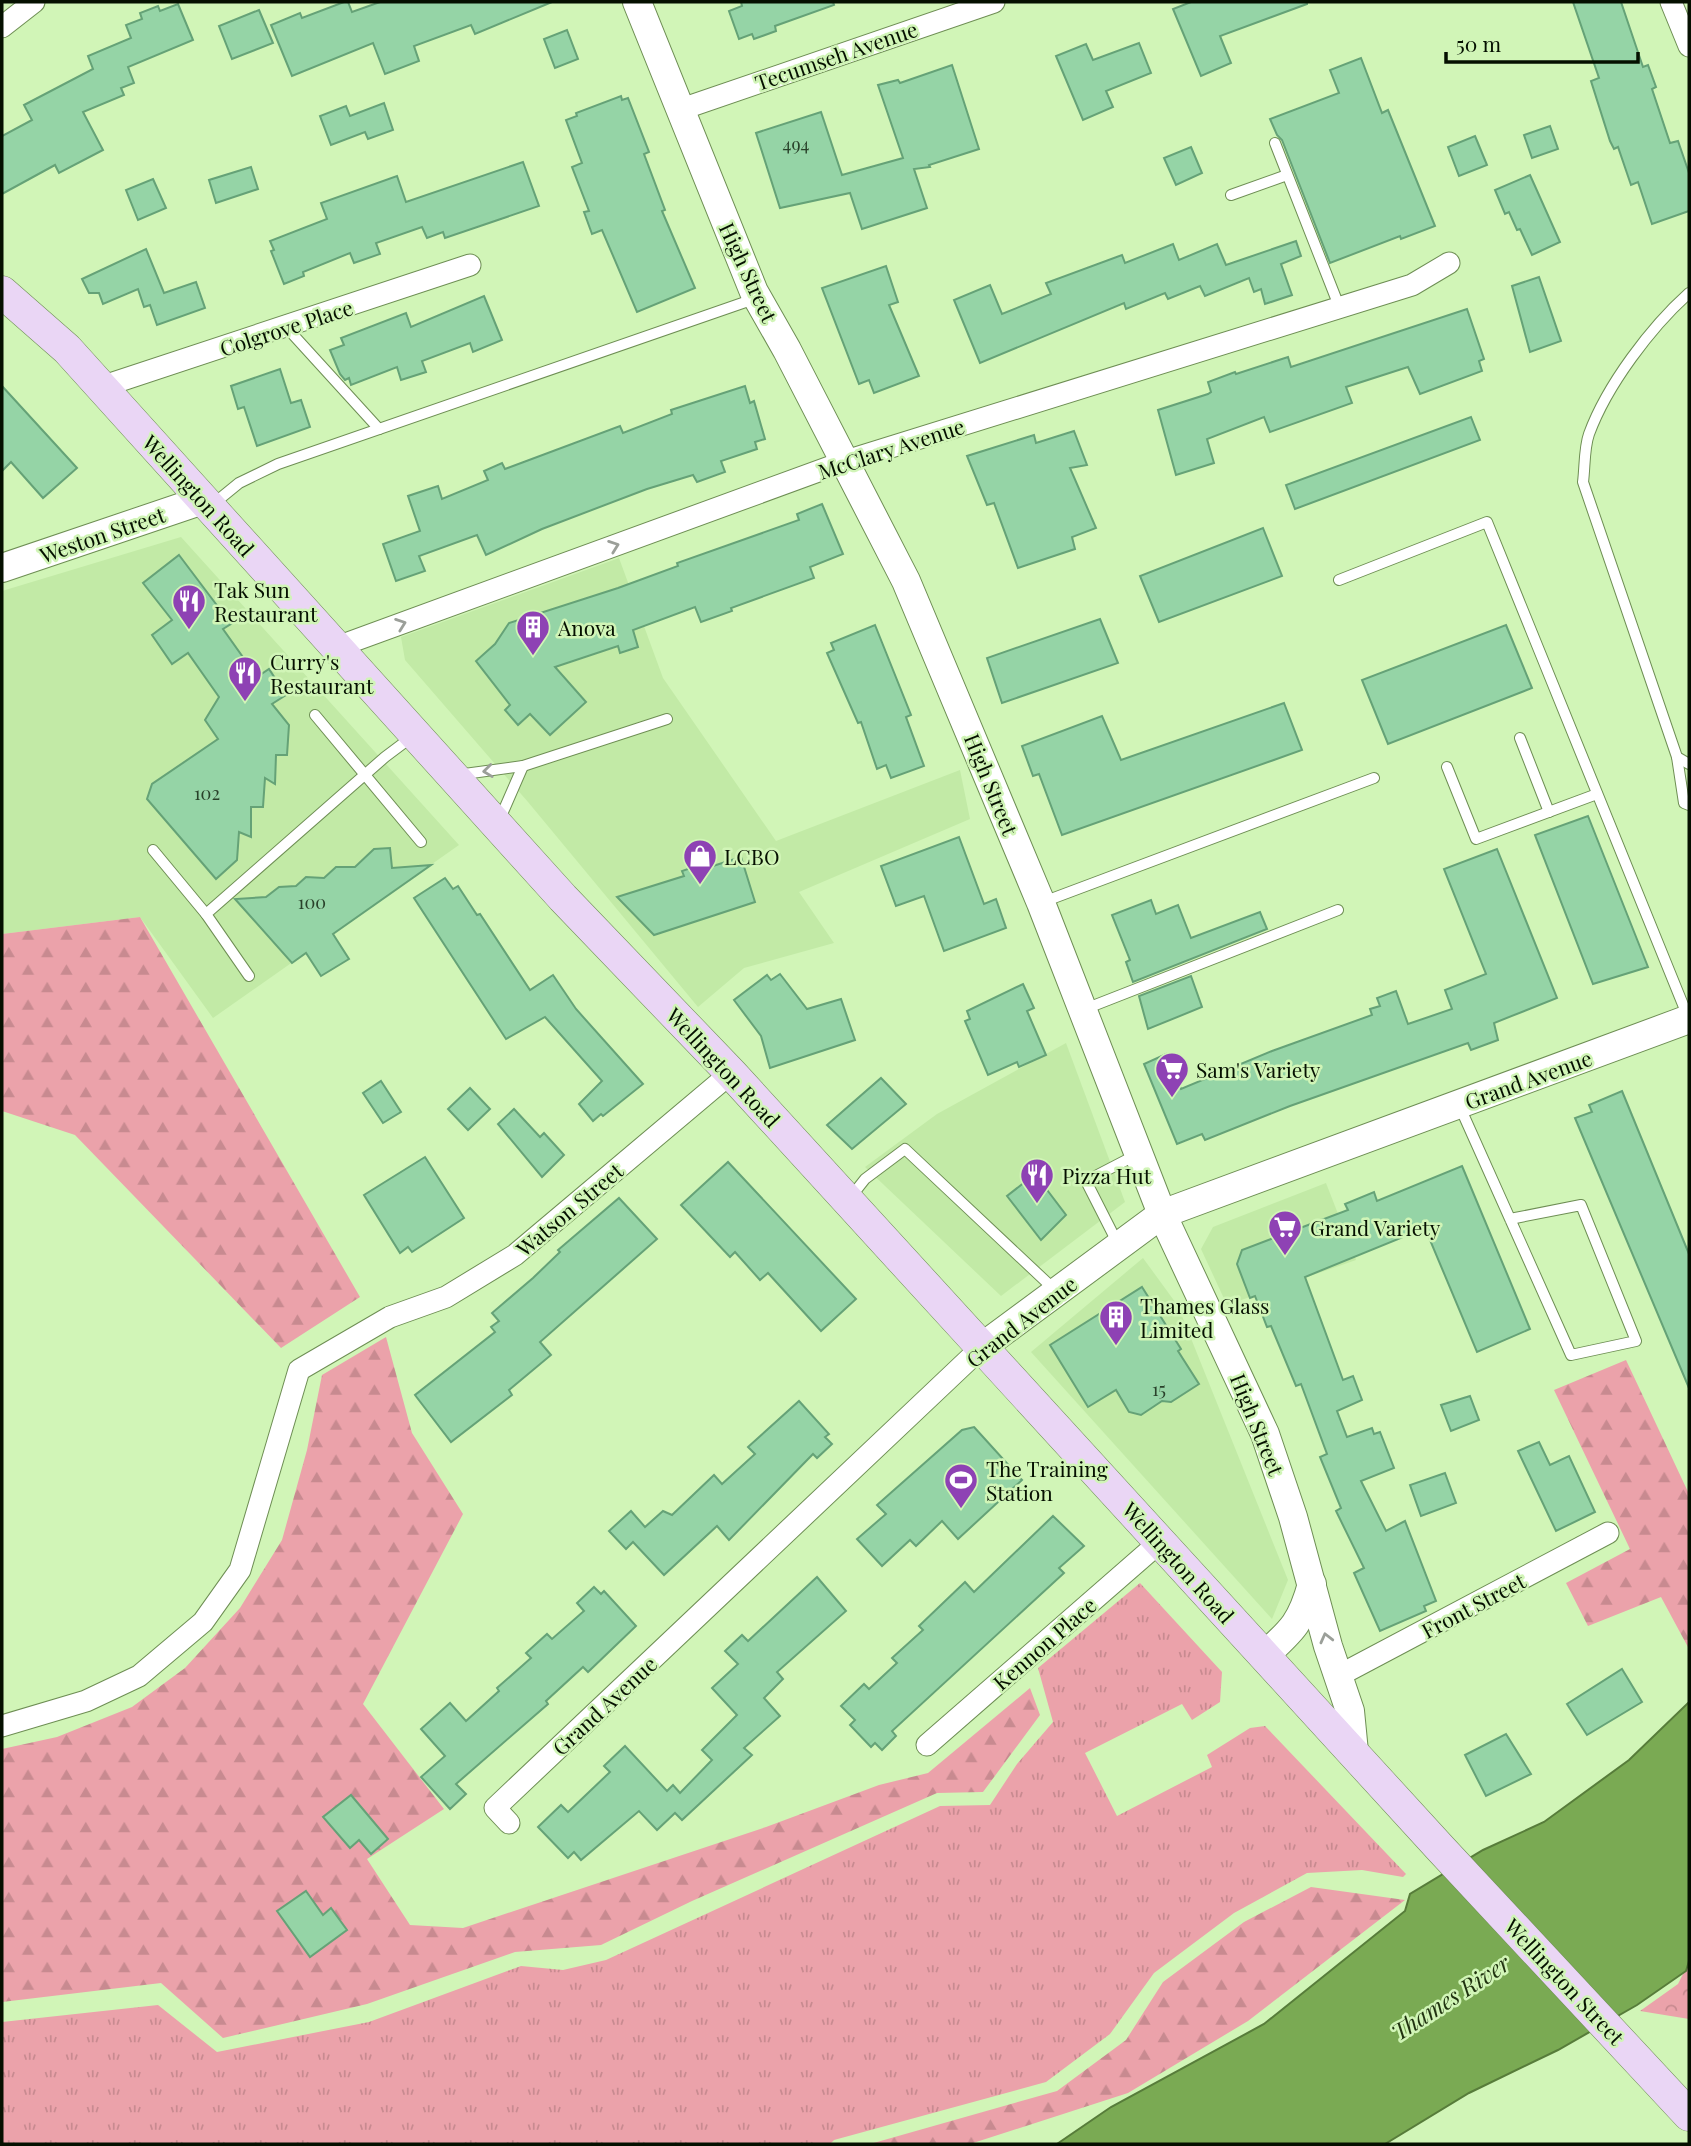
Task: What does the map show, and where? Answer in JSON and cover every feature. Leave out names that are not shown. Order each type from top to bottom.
[{"type":"main road","name":"Wellington Road","points":[[2,292],[67,349],[563,898],[731,1073],[1441,1849]]},
{"type":"main road","name":"Wellington Street","points":[[1441,1849],[1689,2115]]},
{"type":"street","points":[[2,27],[34,2]]},
{"type":"street","name":"High Street","points":[[637,2],[757,298],[846,461],[906,581],[1041,903],[1162,1214],[1265,1434],[1350,1711],[1354,1752]]},
{"type":"street","name":"Tecumseh Avenue","points":[[679,110],[994,2]]},
{"type":"street","points":[[1679,10],[1689,46]]},
{"type":"street","name":"McClary Avenue","points":[[337,647],[846,461],[1412,285],[1449,263]]},
{"type":"street","name":"Colgrove Place","points":[[101,387],[287,328],[471,265]]},
{"type":"street","name":"Weston Street","points":[[2,568],[206,503]]},
{"type":"street","name":"Grand Avenue","points":[[509,1823],[495,1808],[982,1347],[1162,1214],[1689,1019]]},
{"type":"street","name":"Watson Street","points":[[2,1726],[86,1701],[139,1676],[203,1622],[240,1570],[299,1370],[390,1317],[446,1297],[515,1255],[731,1073]]},
{"type":"street","name":"Front Street","points":[[1338,1676],[1608,1534]]},
{"type":"street","name":"Kennon Place","points":[[927,1745],[1161,1542]]},
{"type":"street","points":[[1265,1655],[1293,1631],[1304,1615],[1312,1582]]},
{"type":"lane","points":[[1275,142],[1339,306]]},
{"type":"lane","points":[[1231,195],[1287,175]]},
{"type":"lane","points":[[1689,293],[1669,311],[1612,386],[1588,436],[1583,482],[1677,757],[1684,803],[1689,805]]},
{"type":"lane","points":[[206,503],[278,464],[757,298]]},
{"type":"lane","points":[[287,328],[379,429]]},
{"type":"lane","points":[[1339,580],[1487,522],[1689,1019]]},
{"type":"lane","points":[[314,715],[421,842]]},
{"type":"lane","points":[[453,775],[523,766],[667,719]]},
{"type":"lane","points":[[206,914],[415,734]]},
{"type":"lane","points":[[1520,738],[1549,812]]},
{"type":"lane","points":[[1677,757],[1689,764]]},
{"type":"lane","points":[[498,823],[523,766]]},
{"type":"lane","points":[[1447,767],[1476,839],[1597,794]]},
{"type":"lane","points":[[1041,903],[1374,778]]},
{"type":"lane","points":[[153,850],[206,914],[249,976]]},
{"type":"lane","points":[[1083,1010],[1338,910]]},
{"type":"lane","points":[[1459,1105],[1571,1356],[1636,1341],[1581,1205],[1510,1219]]},
{"type":"lane","points":[[848,1200],[865,1179],[905,1149],[1057,1292]]},
{"type":"lane","points":[[1119,1246],[1086,1181],[1138,1154]]},
{"type":"shaded area","points":[[181,537],[459,845],[213,1018],[140,917],[2,934],[2,591]]},
{"type":"shaded area","points":[[619,558],[663,678],[776,841],[960,770],[970,819],[799,892],[834,943],[744,968],[698,1007],[528,802],[405,660],[401,637]]},
{"type":"shaded area","points":[[1066,1043],[1125,1202],[1001,1296],[865,1167],[937,1114]]},
{"type":"shaded area","points":[[1326,1183],[1356,1260],[1227,1305],[1201,1249],[1213,1227]]},
{"type":"shaded area","points":[[1143,1258],[1178,1306],[1288,1580],[1272,1619],[1031,1352]]},
{"type":"green space","points":[[140,917],[360,1297],[281,1348],[75,1135],[2,1111],[2,934]]},
{"type":"green space","points":[[386,1337],[412,1433],[463,1514],[363,1704],[444,1809],[367,1859],[410,1925],[463,1928],[766,1827],[879,1785],[928,1773],[1030,1688],[1040,1715],[983,1792],[937,1793],[692,1901],[601,1945],[515,1952],[367,2004],[223,2038],[161,1983],[2,2002],[2,1749],[57,1737],[132,1707],[185,1668],[240,1608],[282,1540],[307,1450],[322,1375]]},
{"type":"green space","points":[[1626,1360],[1689,1494],[1689,1649],[1661,1597],[1588,1626],[1566,1583],[1630,1549],[1554,1390]]},
{"type":"green space","points":[[1140,1583],[1222,1672],[1220,1702],[1192,1720],[1182,1704],[1085,1753],[1117,1816],[1212,1767],[1207,1755],[1250,1728],[1265,1726],[1406,1874],[1403,1877],[1362,1870],[1307,1873],[1234,1913],[1154,1973],[1110,2034],[1046,2082],[834,2140],[830,2144],[2,2144],[2,2022],[158,2005],[217,2052],[369,2022],[521,1966],[563,1970],[606,1960],[940,1806],[990,1805],[1017,1764],[1053,1722],[1038,1668]]},
{"type":"green space","points":[[1311,1887],[1405,1900],[1248,2021],[1128,2093],[970,2144],[870,2144],[1057,2091],[1126,2040],[1163,1982],[1244,1922]]},
{"type":"green space","points":[[1689,1962],[1689,2019],[1640,2011],[1678,1984]]},
{"type":"water","name":"Thames River","points":[[1689,1702],[1689,1961],[1686,1971],[1637,2005],[1558,2050],[1469,2093],[1385,2144],[1057,2144],[1111,2107],[1264,2024],[1405,1911],[1410,1894],[1483,1850],[1544,1822],[1629,1760]]},
{"type":"building","points":[[348,2],[352,12],[380,2],[552,2],[475,34],[471,25],[414,46],[419,61],[385,74],[373,43],[292,76],[271,25],[300,13],[302,18]]},
{"type":"building","points":[[741,2],[833,2],[834,5],[775,26],[776,31],[754,39],[752,34],[739,39],[729,11],[742,6]]},
{"type":"building","points":[[1191,2],[1307,4],[1220,36],[1231,63],[1201,76],[1173,9]]},
{"type":"building","points":[[1573,2],[1621,2],[1643,67],[1648,65],[1656,87],[1652,89],[1670,143],[1678,141],[1689,173],[1689,211],[1652,224],[1638,182],[1631,185],[1618,147],[1614,149],[1610,141],[1591,81],[1599,78]]},
{"type":"building","points":[[178,4],[193,40],[128,67],[134,83],[121,88],[124,95],[83,112],[103,150],[59,173],[55,165],[2,194],[2,136],[32,120],[24,105],[93,69],[88,56],[131,38],[126,25],[142,19],[140,13],[158,6],[160,11]]},
{"type":"building","points":[[259,10],[273,43],[232,59],[219,26]]},
{"type":"building","points":[[567,30],[578,59],[555,68],[544,39]]},
{"type":"building","points":[[1139,43],[1151,73],[1106,91],[1113,107],[1083,120],[1056,56],[1086,44],[1093,60]]},
{"type":"building","points":[[1361,58],[1382,113],[1388,110],[1435,226],[1401,239],[1400,236],[1330,263],[1282,140],[1270,119],[1339,93],[1330,70]]},
{"type":"building","points":[[952,65],[979,149],[929,165],[930,167],[914,169],[927,208],[862,229],[850,193],[780,208],[756,133],[821,112],[842,175],[903,158],[878,85],[898,80],[900,83]]},
{"type":"building","points":[[621,96],[622,100],[628,98],[649,152],[644,154],[665,210],[662,211],[695,288],[637,312],[602,230],[592,234],[584,212],[589,211],[572,167],[582,163],[566,120],[577,116],[576,113]]},
{"type":"building","points":[[384,103],[393,130],[368,139],[365,132],[331,145],[320,116],[346,106],[350,116]]},
{"type":"building","points":[[1550,126],[1558,149],[1532,158],[1524,135]]},
{"type":"building","points":[[1475,136],[1487,165],[1459,176],[1448,147]]},
{"type":"building","points":[[1191,147],[1202,173],[1176,185],[1164,158]]},
{"type":"building","points":[[523,162],[539,206],[445,238],[443,232],[427,238],[422,227],[376,243],[380,254],[354,263],[350,253],[303,272],[304,276],[284,284],[271,251],[274,250],[270,241],[327,219],[321,203],[397,176],[406,202]]},
{"type":"building","points":[[251,167],[258,189],[216,203],[209,180]]},
{"type":"building","points":[[1530,175],[1560,242],[1532,255],[1509,212],[1505,214],[1495,190]]},
{"type":"building","points":[[153,179],[166,208],[138,220],[126,190]]},
{"type":"building","points":[[1296,241],[1301,256],[1281,264],[1292,295],[1265,304],[1261,289],[1254,292],[1249,278],[1205,296],[1200,286],[1168,299],[1165,293],[1126,309],[1124,303],[980,363],[954,300],[990,285],[1002,314],[1051,294],[1046,283],[1122,255],[1125,263],[1173,244],[1179,260],[1217,244],[1226,265]]},
{"type":"building","points":[[146,249],[164,293],[196,282],[205,308],[157,325],[150,305],[144,307],[138,289],[103,304],[99,293],[89,293],[82,279]]},
{"type":"building","points":[[886,266],[898,302],[889,305],[919,376],[874,393],[869,380],[859,384],[822,288]]},
{"type":"building","points":[[1539,277],[1561,341],[1530,352],[1512,286]]},
{"type":"building","points":[[484,296],[502,340],[473,352],[470,343],[422,361],[426,372],[401,380],[397,367],[351,385],[349,378],[345,380],[340,374],[330,350],[344,345],[341,338],[406,313],[411,327]]},
{"type":"building","points":[[1467,309],[1484,359],[1479,361],[1482,371],[1420,394],[1408,367],[1346,387],[1352,403],[1270,432],[1264,417],[1207,439],[1214,463],[1176,475],[1158,410],[1208,394],[1211,392],[1208,382],[1235,372],[1236,374],[1288,357],[1291,367]]},
{"type":"building","points":[[280,369],[291,403],[301,400],[310,427],[257,446],[244,407],[238,409],[231,386]]},
{"type":"building","points":[[2,386],[77,468],[43,498],[11,462],[2,471]]},
{"type":"building","points":[[745,386],[750,403],[754,401],[765,439],[755,442],[757,449],[721,461],[725,472],[697,482],[693,475],[647,489],[542,529],[486,555],[477,535],[419,556],[425,571],[396,581],[383,544],[420,531],[408,496],[438,486],[442,499],[488,480],[484,471],[502,463],[505,469],[620,426],[623,433],[672,414],[671,410]]},
{"type":"building","points":[[1471,417],[1480,440],[1295,509],[1286,485]]},
{"type":"building","points":[[1074,431],[1087,465],[1070,468],[1096,528],[1072,537],[1075,549],[1018,568],[994,503],[987,505],[967,456],[1034,435],[1036,443]]},
{"type":"building","points":[[822,504],[843,554],[810,567],[814,578],[731,608],[732,611],[701,622],[695,607],[633,630],[638,647],[620,653],[618,646],[555,667],[586,702],[550,735],[530,714],[518,725],[505,710],[510,705],[476,661],[495,644],[509,623],[618,588],[678,566],[677,563],[799,520],[797,514]]},
{"type":"building","points":[[1263,528],[1282,576],[1159,622],[1140,576]]},
{"type":"building","points":[[179,555],[231,624],[223,629],[257,677],[269,669],[286,695],[272,704],[289,725],[287,755],[276,755],[275,784],[265,778],[263,807],[251,807],[251,837],[239,832],[237,860],[216,879],[147,799],[152,784],[218,739],[205,720],[219,697],[188,653],[172,664],[152,635],[172,620],[143,583]]},
{"type":"building","points":[[1100,619],[1118,663],[1002,703],[987,658]]},
{"type":"building","points":[[875,625],[911,715],[906,717],[924,766],[891,778],[886,765],[877,769],[861,722],[858,723],[827,653],[834,650],[831,643]]},
{"type":"building","points":[[1506,625],[1532,688],[1388,744],[1362,680]]},
{"type":"building","points":[[1284,703],[1302,750],[1062,835],[1039,774],[1033,776],[1022,746],[1102,716],[1121,760]]},
{"type":"building","points":[[1588,816],[1648,967],[1593,984],[1535,835]]},
{"type":"building","points":[[959,837],[984,904],[996,899],[1006,928],[944,951],[924,896],[896,906],[881,866]]},
{"type":"building","points":[[390,848],[392,868],[431,865],[333,934],[349,959],[321,976],[306,953],[292,963],[235,899],[266,897],[279,887],[296,886],[306,877],[324,878],[336,867],[355,867],[374,849]]},
{"type":"building","points":[[1497,849],[1557,998],[1494,1023],[1498,1040],[1471,1050],[1468,1043],[1290,1106],[1205,1140],[1202,1134],[1177,1144],[1144,1064],[1166,1054],[1181,1089],[1272,1051],[1372,1015],[1370,1009],[1380,1006],[1377,998],[1396,991],[1408,1024],[1452,1009],[1445,990],[1486,974],[1444,869]]},
{"type":"building","name":"LCBO","points":[[741,857],[755,902],[654,935],[617,897],[684,876],[682,871],[711,861],[713,866]]},
{"type":"building","points":[[445,878],[453,889],[458,886],[477,915],[480,914],[530,990],[553,975],[576,1009],[643,1084],[593,1121],[579,1104],[602,1081],[545,1017],[506,1039],[414,898]]},
{"type":"building","points":[[1151,900],[1156,914],[1178,905],[1191,938],[1260,912],[1267,929],[1133,982],[1126,962],[1130,960],[1112,915]]},
{"type":"building","points":[[780,974],[807,1009],[841,999],[855,1040],[770,1068],[761,1036],[734,1000],[767,975],[771,980]]},
{"type":"building","points":[[1191,976],[1202,1007],[1148,1029],[1139,996]]},
{"type":"building","points":[[1023,984],[1034,1008],[1027,1011],[1046,1055],[1019,1067],[1017,1062],[988,1075],[965,1021],[970,1019],[967,1011]]},
{"type":"building","points":[[881,1078],[906,1104],[852,1149],[827,1125]]},
{"type":"building","points":[[381,1081],[401,1112],[383,1123],[363,1093]]},
{"type":"building","points":[[470,1088],[490,1109],[468,1130],[448,1109]]},
{"type":"building","points":[[1622,1091],[1689,1254],[1689,1388],[1575,1118],[1592,1112],[1589,1105]]},
{"type":"building","points":[[514,1109],[540,1137],[544,1133],[564,1155],[542,1177],[498,1124]]},
{"type":"building","points":[[425,1157],[464,1218],[412,1252],[408,1247],[400,1253],[364,1195]]},
{"type":"building","points":[[728,1162],[856,1299],[821,1331],[768,1273],[760,1280],[735,1252],[730,1257],[681,1205]]},
{"type":"building","points":[[1462,1166],[1530,1329],[1477,1352],[1425,1228],[1305,1277],[1343,1380],[1353,1376],[1362,1400],[1337,1411],[1347,1437],[1372,1428],[1374,1434],[1380,1432],[1394,1468],[1361,1481],[1386,1531],[1405,1521],[1436,1601],[1424,1606],[1426,1611],[1380,1631],[1354,1573],[1364,1568],[1336,1511],[1341,1508],[1320,1457],[1327,1454],[1301,1384],[1296,1386],[1271,1326],[1267,1327],[1255,1296],[1250,1298],[1237,1264],[1242,1250],[1348,1210],[1345,1204],[1374,1192],[1377,1201]]},
{"type":"building","name":"Pizza Hut","points":[[1035,1174],[1066,1215],[1041,1240],[1007,1196]]},
{"type":"building","points":[[619,1198],[657,1239],[540,1342],[551,1355],[509,1390],[512,1395],[451,1442],[415,1395],[495,1332],[491,1327],[499,1321],[492,1313],[533,1278],[560,1252],[558,1250]]},
{"type":"building","name":"Thames Glass Limited","points":[[1142,1287],[1181,1349],[1178,1351],[1199,1384],[1171,1402],[1162,1401],[1141,1415],[1129,1412],[1116,1390],[1088,1407],[1050,1345]]},
{"type":"building","points":[[1470,1396],[1479,1420],[1451,1431],[1441,1405]]},
{"type":"building","points":[[799,1401],[829,1434],[825,1437],[832,1444],[817,1458],[813,1454],[729,1540],[717,1526],[664,1575],[633,1542],[626,1549],[609,1531],[631,1511],[645,1527],[663,1511],[672,1515],[714,1475],[722,1484],[755,1454],[748,1447]]},
{"type":"building","name":"The Training Station","points":[[974,1427],[1022,1480],[958,1539],[942,1521],[916,1546],[910,1540],[882,1566],[857,1539],[886,1514],[877,1505],[962,1430]]},
{"type":"building","points":[[1539,1442],[1550,1465],[1569,1456],[1595,1512],[1556,1531],[1518,1451]]},
{"type":"building","points":[[1445,1473],[1456,1503],[1421,1516],[1410,1485]]},
{"type":"building","points":[[1053,1516],[1084,1546],[1059,1568],[1064,1573],[892,1731],[896,1736],[882,1750],[875,1743],[871,1747],[850,1725],[855,1720],[841,1706],[864,1684],[869,1689],[897,1663],[892,1658],[923,1630],[919,1626],[965,1582],[974,1592]]},
{"type":"building","points":[[817,1577],[846,1611],[777,1672],[783,1679],[764,1698],[780,1716],[744,1748],[752,1755],[682,1820],[675,1813],[657,1830],[639,1811],[581,1860],[574,1852],[568,1858],[538,1827],[561,1805],[568,1812],[610,1772],[604,1766],[625,1746],[667,1791],[673,1785],[680,1793],[712,1760],[702,1750],[737,1715],[712,1688],[738,1664],[725,1651],[742,1635],[748,1641]]},
{"type":"building","points":[[594,1587],[601,1594],[604,1591],[636,1626],[588,1672],[583,1667],[546,1701],[548,1704],[456,1784],[466,1794],[450,1809],[421,1777],[445,1756],[421,1729],[450,1703],[466,1721],[499,1691],[497,1688],[531,1658],[526,1653],[547,1634],[552,1639],[584,1611],[577,1603]]},
{"type":"building","points":[[1622,1669],[1642,1702],[1587,1735],[1567,1704]]},
{"type":"building","points":[[1506,1734],[1531,1774],[1486,1796],[1465,1755]]},
{"type":"building","points":[[351,1795],[388,1839],[371,1854],[359,1840],[350,1848],[323,1817]]},
{"type":"building","points":[[306,1891],[323,1915],[331,1908],[347,1930],[310,1957],[277,1911]]},
{"type":"place","name":"Tak Sun Restaurant","points":[[189,631]]},
{"type":"place","name":"Anova","points":[[533,657]]},
{"type":"place","name":"Curry's Restaurant","points":[[245,703]]},
{"type":"place","name":"LCBO","points":[[700,886]]},
{"type":"place","name":"Sam's Variety","points":[[1172,1099]]},
{"type":"place","name":"Pizza Hut","points":[[1037,1205]]},
{"type":"place","name":"Grand Variety","points":[[1285,1257]]},
{"type":"place","name":"Thames Glass Limited","points":[[1116,1347]]},
{"type":"place","name":"The Training Station","points":[[961,1510]]}]
